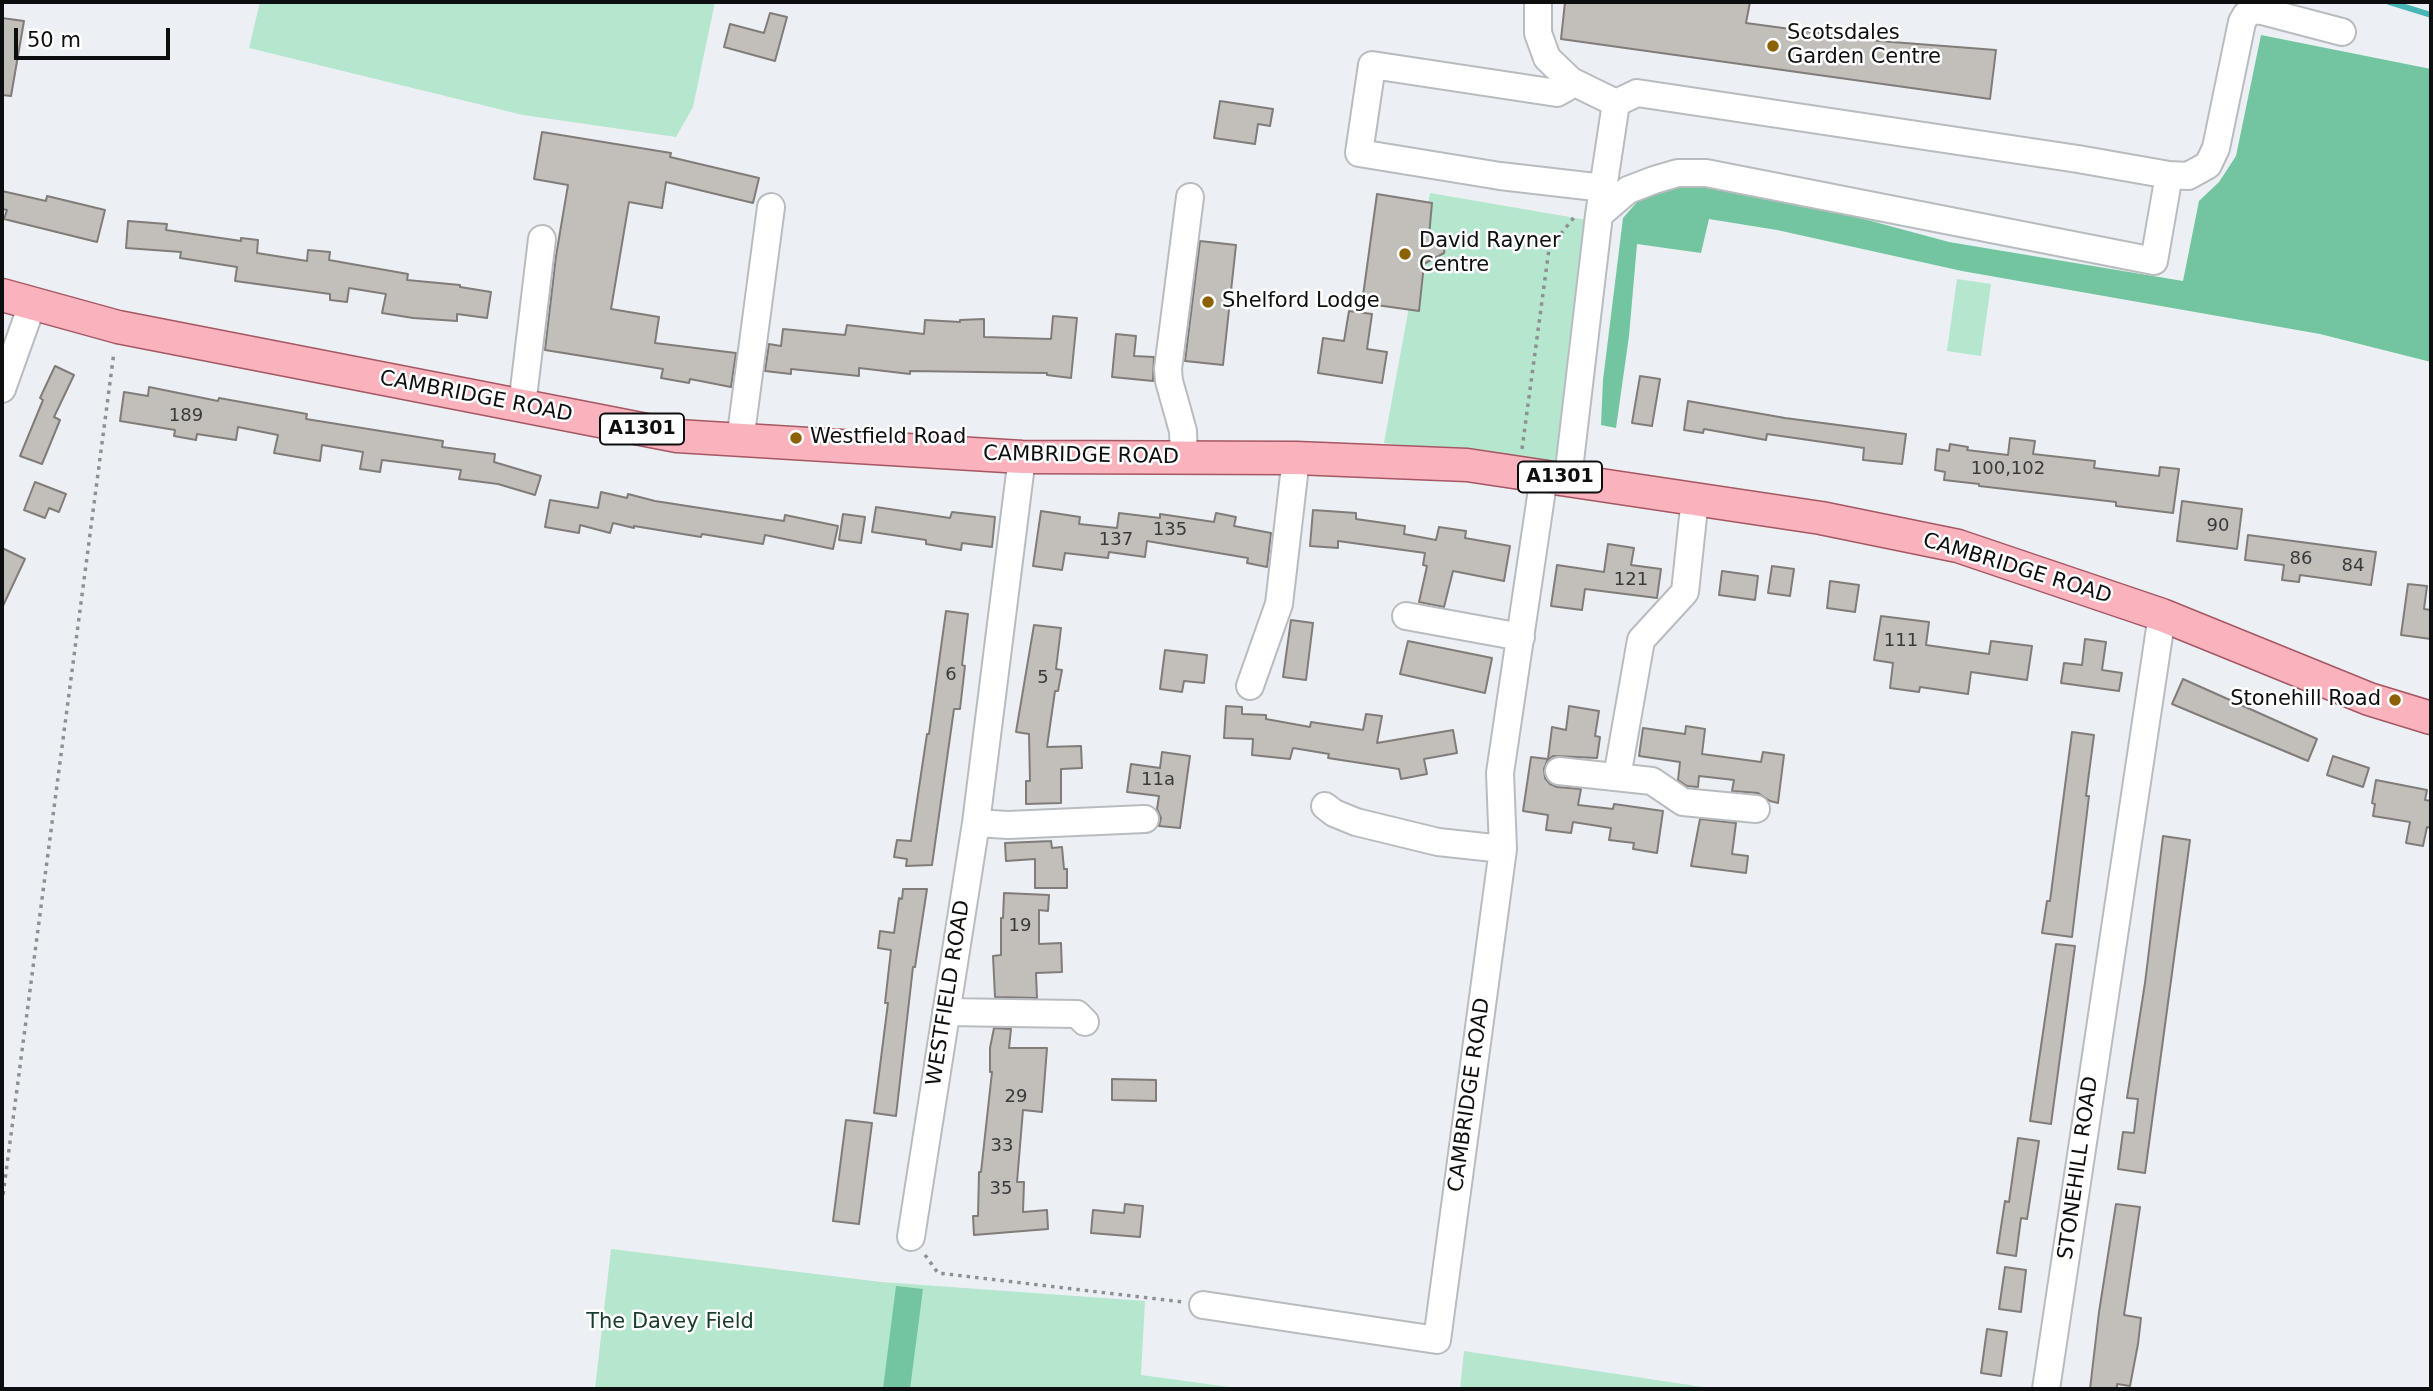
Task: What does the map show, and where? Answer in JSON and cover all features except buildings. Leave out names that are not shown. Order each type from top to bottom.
[{"type":"main road","name":"CAMBRIDGE ROAD","points":[[2,295],[118,327],[677,436],[1022,457],[1296,458],[1467,465],[1821,518],[1958,546],[2161,615],[2368,699],[2431,718]]},
{"type":"street","points":[[1538,2],[1538,33],[1547,58],[1571,81],[1616,103]]},
{"type":"street","points":[[1544,475],[1599,215],[1594,187],[1616,103],[1637,93],[2188,176],[2208,165],[2216,148],[2245,8],[2342,32]]},
{"type":"street","points":[[1571,81],[1557,93],[1372,65],[1359,153],[1500,176],[1594,187]]},
{"type":"street","points":[[1599,215],[1628,190],[1678,173],[1706,173],[2154,261],[2169,175]]},
{"type":"street","points":[[1184,457],[1184,431],[1168,369],[1190,197]]},
{"type":"street","points":[[740,441],[771,207]]},
{"type":"street","points":[[523,406],[542,239]]},
{"type":"street","points":[[2,389],[32,305]]},
{"type":"street","name":"WESTFIELD ROAD","points":[[911,1237],[976,823],[1022,457]]},
{"type":"street","points":[[1250,686],[1279,604],[1296,458]]},
{"type":"street","name":"CAMBRIDGE ROAD","points":[[1203,1304],[1437,1340],[1503,849],[1500,773],[1544,475]]},
{"type":"street","points":[[1616,777],[1641,640],[1685,592],[1695,498]]},
{"type":"street","name":"STONEHILL ROAD","points":[[2046,1389],[2161,615]]},
{"type":"street","points":[[1406,616],[1521,637]]},
{"type":"street","points":[[1559,771],[1652,781],[1683,802],[1756,809]]},
{"type":"street","points":[[1325,806],[1356,822],[1438,842],[1503,849]]},
{"type":"street","points":[[976,823],[1008,825],[1144,819]]},
{"type":"street","points":[[946,1012],[1077,1014],[1084,1022]]},
{"type":"path","points":[[1544,475],[1549,249],[1594,187]]},
{"type":"path","points":[[2,1203],[118,327]]},
{"type":"path","points":[[911,1237],[938,1273],[1203,1304]]},
{"type":"green space","points":[[260,2],[715,2],[693,107],[676,137],[523,115],[249,48]]},
{"type":"green space","points":[[2261,35],[2431,69],[2431,362],[2320,334],[1962,271],[1777,230],[1709,219],[1701,253],[1637,244],[1629,336],[1616,428],[1601,425],[1603,380],[1623,218],[1645,193],[1672,186],[1727,187],[1782,197],[1949,242],[2183,281],[2199,201],[2219,182],[2236,156]]},
{"type":"green space","points":[[1430,193],[1587,220],[1555,463],[1384,443]]},
{"type":"green space","points":[[1957,279],[1991,284],[1981,356],[1947,351]]},
{"type":"green space","name":"The Davey Field","points":[[611,1249],[881,1282],[1145,1301],[1141,1375],[1244,1389],[595,1389]]},
{"type":"green space","points":[[896,1286],[923,1289],[910,1389],[883,1389]]},
{"type":"green space","points":[[1464,1351],[1716,1389],[1460,1389]]},
{"type":"waterway","points":[[2389,2],[2431,15]]},
{"type":"place","name":"Scotsdales Garden Centre","points":[[1773,46]]},
{"type":"place","name":"David Rayner Centre","points":[[1405,254]]},
{"type":"place","name":"Shelford Lodge","points":[[1208,302]]},
{"type":"place","name":"Westfield Road","points":[[796,438]]},
{"type":"place","name":"Stonehill Road","points":[[2395,700]]}]
